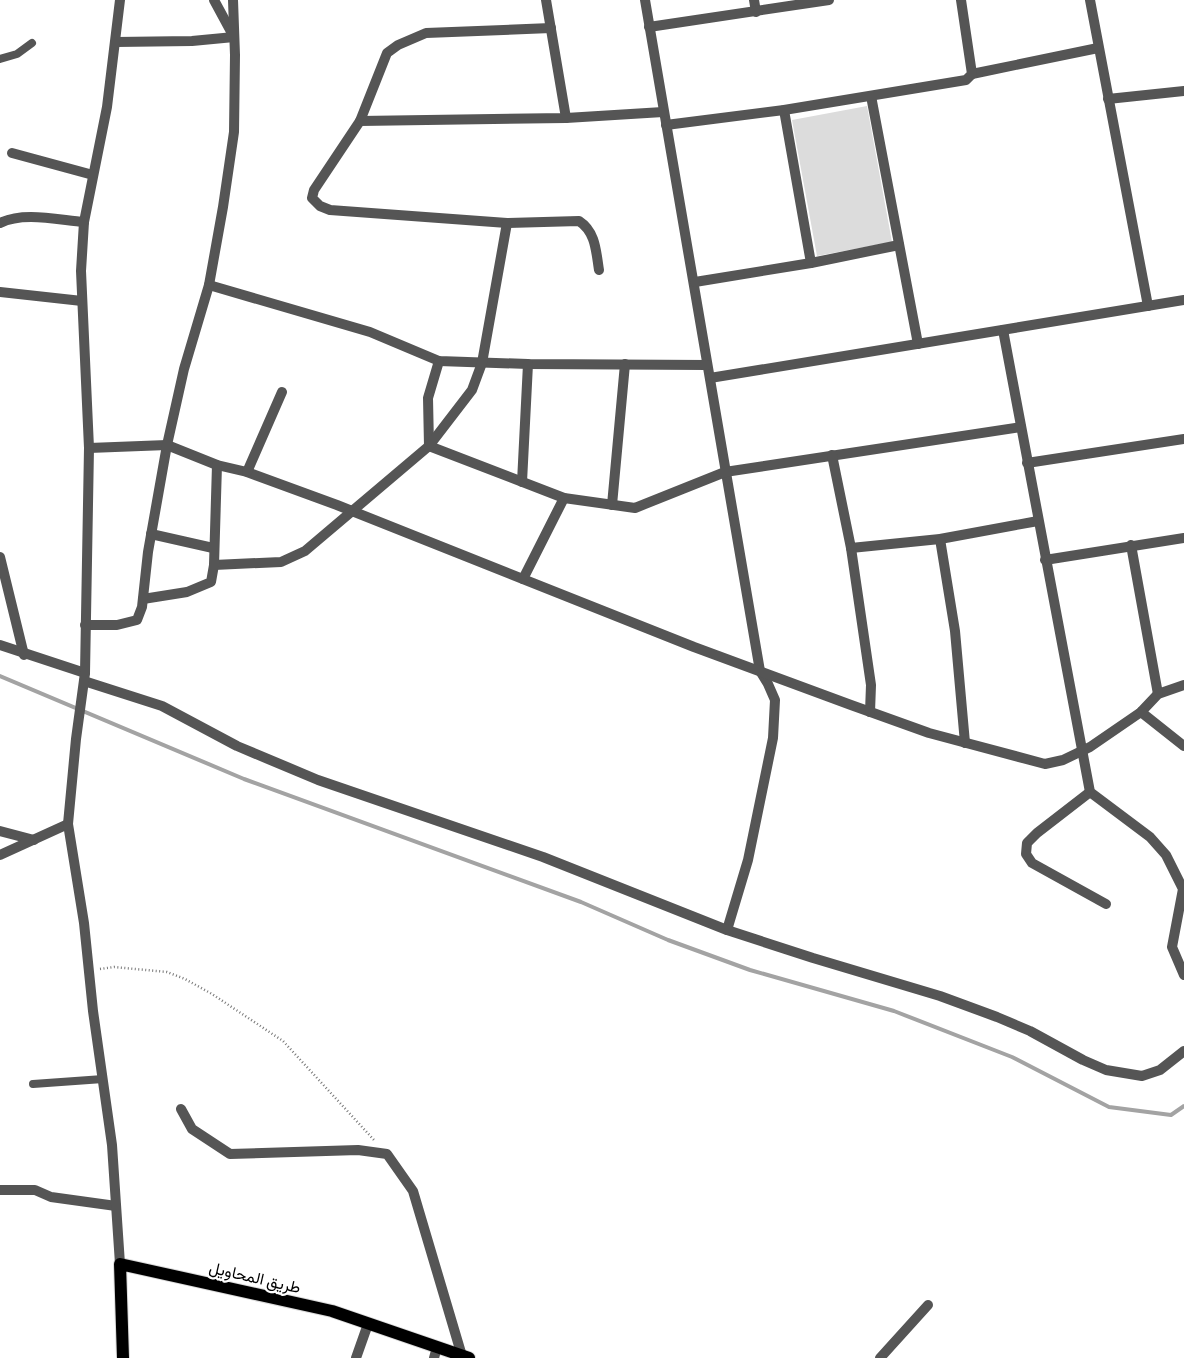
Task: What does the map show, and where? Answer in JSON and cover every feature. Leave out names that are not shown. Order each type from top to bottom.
[{"type":"main road","name":"طريق المحاويل","points":[[120,1264],[332,1311],[368,1324],[435,1353],[465,1357]]},
{"type":"main road","points":[[120,1264],[123,1358]]},
{"type":"street","points":[[120,0],[107,107],[84,222],[81,271],[89,448],[85,677],[78,724],[68,824],[84,923],[112,1144],[120,1264]]},
{"type":"street","points":[[214,0],[234,37]]},
{"type":"street","points":[[85,625],[117,625],[137,620],[143,599],[151,534],[167,445],[184,369],[208,285],[224,207],[234,132],[233,0]]},
{"type":"street","points":[[546,0],[566,118]]},
{"type":"street","points":[[645,0],[663,112],[695,282],[707,365],[760,671],[775,700],[773,738],[748,860],[727,930]]},
{"type":"street","points":[[754,0],[756,12]]},
{"type":"street","points":[[649,28],[829,0]]},
{"type":"street","points":[[961,0],[972,74]]},
{"type":"street","points":[[1090,0],[1148,306]]},
{"type":"street","points":[[551,28],[426,33],[408,39],[387,52],[360,121],[314,190],[312,198],[320,206],[330,210],[507,223],[579,221],[588,227],[593,235],[599,270]]},
{"type":"street","points":[[116,42],[192,41],[234,37]]},
{"type":"street","points":[[666,125],[784,110],[952,83],[966,80],[972,74],[1098,48]]},
{"type":"street","points":[[1108,100],[1184,90]]},
{"type":"street","points":[[871,96],[918,344]]},
{"type":"street","points":[[784,110],[811,263]]},
{"type":"street","points":[[360,121],[566,118],[663,112]]},
{"type":"street","points":[[12,153],[93,174]]},
{"type":"street","points":[[0,223],[6,220],[24,218],[84,222]]},
{"type":"street","points":[[214,565],[281,562],[305,551],[354,512],[429,446],[472,390],[482,363],[507,223]]},
{"type":"street","points":[[695,282],[811,263],[899,245]]},
{"type":"street","points":[[208,285],[370,332],[439,360],[528,364],[707,365]]},
{"type":"street","points":[[0,292],[82,301]]},
{"type":"street","points":[[710,378],[1184,300]]},
{"type":"street","points":[[1003,330],[1090,792],[1150,837],[1166,856],[1183,889],[1172,947],[1184,975]]},
{"type":"street","points":[[429,446],[428,398],[439,360]]},
{"type":"street","points":[[522,482],[528,364]]},
{"type":"street","points":[[612,505],[625,364]]},
{"type":"street","points":[[247,472],[282,392]]},
{"type":"street","points":[[429,446],[564,498],[635,508],[725,472],[1021,427]]},
{"type":"street","points":[[1027,463],[1184,440]]},
{"type":"street","points":[[89,448],[167,445],[217,465],[247,472],[354,512],[760,671],[870,712],[965,743],[1045,764],[1063,760],[1082,750],[1141,712],[1158,694],[1184,685]]},
{"type":"street","points":[[832,456],[851,548],[871,685],[870,712]]},
{"type":"street","points":[[143,599],[203,586],[211,582],[214,565],[213,548],[217,465]]},
{"type":"street","points":[[523,579],[564,498]]},
{"type":"street","points":[[851,548],[940,539],[1038,521]]},
{"type":"street","points":[[151,534],[213,548]]},
{"type":"street","points":[[1045,560],[1184,538]]},
{"type":"street","points":[[940,539],[955,631],[965,743]]},
{"type":"street","points":[[1131,545],[1158,694]]},
{"type":"street","points":[[0,557],[24,655]]},
{"type":"street","points":[[0,645],[162,706],[237,746],[318,780],[543,857],[727,930],[940,996],[997,1017],[1106,1070],[1142,1076],[1160,1070],[1184,1051]]},
{"type":"street","points":[[1141,712],[1184,746]]},
{"type":"street","points":[[1090,792],[1037,833],[1027,843],[1026,854],[1032,863],[1106,904]]},
{"type":"street","points":[[0,855],[68,824]]},
{"type":"street","points":[[0,831],[34,840]]},
{"type":"street","points":[[181,1109],[192,1129],[230,1154],[358,1150],[387,1154],[413,1191],[465,1357]]},
{"type":"street","points":[[0,1190],[35,1190],[51,1197],[116,1206]]},
{"type":"street","points":[[880,1358],[928,1305]]},
{"type":"street","points":[[356,1358],[368,1324]]},
{"type":"lane","points":[[0,59],[17,54],[32,43]]},
{"type":"lane","points":[[32,1084],[103,1079]]},
{"type":"path","points":[[89,971],[114,967],[167,972],[185,978],[212,994],[284,1041],[387,1154]]},
{"type":"shaded area","points":[[867,106],[892,242],[817,256],[792,120]]},
{"type":"waterway","points":[[0,676],[244,779],[581,902],[668,940],[750,970],[894,1011],[1012,1057],[1109,1107],[1171,1115],[1184,1106]]}]
